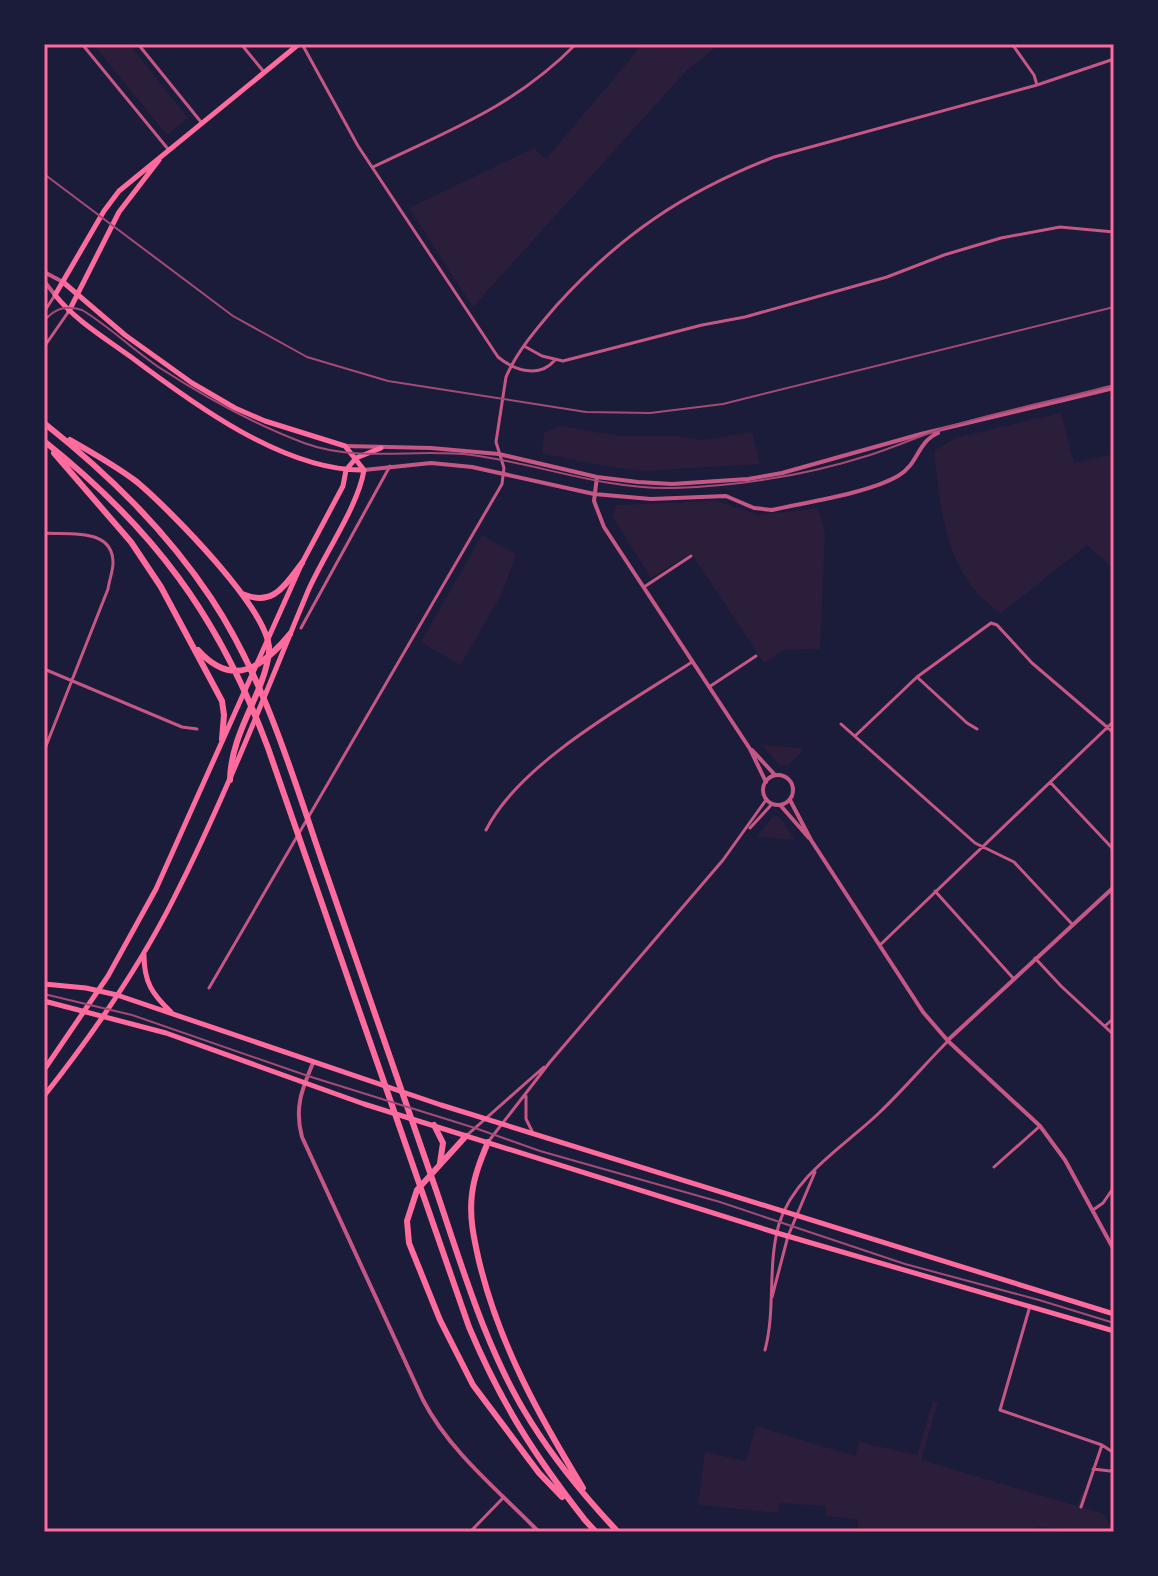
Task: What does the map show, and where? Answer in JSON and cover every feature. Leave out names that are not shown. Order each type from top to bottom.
[{"type":"highway","points":[[44,423],[102,471],[148,517],[193,572],[231,630],[256,680],[282,744],[445,1216],[503,1371],[557,1463],[618,1532]]},
{"type":"highway","points":[[51,429],[109,463],[160,501],[206,550],[260,622],[268,638],[267,660],[240,729],[230,780]]},
{"type":"highway","points":[[44,442],[138,526],[169,562],[219,637],[244,686],[469,1327],[503,1402],[534,1454],[585,1520]]},
{"type":"highway","points":[[44,442],[131,542],[191,641],[222,701],[222,739]]},
{"type":"highway","points":[[240,593],[259,599],[269,598],[285,585],[302,563]]},
{"type":"highway","points":[[191,641],[217,667],[238,671],[267,660],[290,634]]},
{"type":"highway","points":[[434,1125],[443,1143],[440,1163]]},
{"type":"highway","points":[[466,1136],[417,1190],[407,1221],[409,1243],[459,1362],[473,1385],[539,1473],[596,1532]]},
{"type":"highway","points":[[488,1142],[474,1182],[471,1212],[483,1276],[508,1349],[527,1392],[593,1505]]},
{"type":"main road","points":[[301,44],[119,191],[55,295],[69,311],[206,412],[316,464],[364,470]]},
{"type":"main road","points":[[69,311],[119,212],[162,157]]},
{"type":"main road","points":[[63,282],[125,335],[192,383],[235,408],[275,425],[345,446],[364,470]]},
{"type":"main road","points":[[44,1070],[92,1000],[156,889],[302,563],[343,486],[346,470],[355,458],[381,448]]},
{"type":"main road","points":[[44,1096],[111,1005],[174,900],[230,780],[320,565],[358,491],[364,470]]},
{"type":"main road","points":[[144,952],[149,988],[172,1012]]},
{"type":"main road","points":[[44,984],[117,995],[500,1123],[1114,1314]]},
{"type":"main road","points":[[44,1001],[166,1033],[304,1083],[466,1136],[895,1270],[1114,1331]]},
{"type":"street","points":[[82,44],[169,151]]},
{"type":"street","points":[[138,44],[202,123]]},
{"type":"street","points":[[241,44],[264,72]]},
{"type":"street","points":[[301,44],[358,146],[498,357],[510,367],[523,371],[550,366],[555,360]]},
{"type":"street","points":[[373,167],[512,99],[551,69],[576,44]]},
{"type":"street","points":[[1012,44],[1034,75],[1037,85]]},
{"type":"street","points":[[209,988],[502,484],[503,473],[496,442],[506,377],[524,346],[575,286],[613,248],[640,227],[702,189],[774,157],[1037,85],[1114,59]]},
{"type":"street","points":[[524,346],[563,361],[745,317],[887,277],[1001,238],[1060,227],[1114,232]]},
{"type":"street","points":[[44,272],[63,282]]},
{"type":"street","points":[[44,281],[55,295],[44,312]]},
{"type":"street","points":[[44,347],[69,311]]},
{"type":"street","points":[[345,446],[431,448],[499,454],[597,477],[672,484],[748,479],[1114,388]]},
{"type":"street","points":[[364,470],[431,463],[472,467],[594,494],[651,499],[726,496],[754,508],[772,510],[886,482],[912,467],[921,445],[929,437],[948,429]]},
{"type":"street","points":[[301,628],[390,466]]},
{"type":"street","points":[[597,477],[594,494],[597,514],[604,527],[750,749],[766,782]]},
{"type":"street","points":[[44,533],[97,537],[110,551],[113,563],[108,589],[44,751]]},
{"type":"street","points":[[644,587],[691,556]]},
{"type":"street","points":[[855,736],[917,677],[987,624],[997,625],[1032,663],[1114,733]]},
{"type":"street","points":[[709,687],[756,656]]},
{"type":"street","points":[[486,830],[494,814],[552,754],[692,662]]},
{"type":"street","points":[[44,669],[182,727],[197,729]]},
{"type":"street","points":[[917,677],[977,729]]},
{"type":"street","points":[[880,945],[1114,721]]},
{"type":"street","points":[[841,724],[981,846],[994,850],[1022,869],[1072,924]]},
{"type":"street","points":[[750,749],[775,775],[790,780],[794,790],[790,800],[781,806]]},
{"type":"street","points":[[775,775],[766,782],[763,790],[766,800],[781,806],[811,840]]},
{"type":"street","points":[[1050,782],[1114,850]]},
{"type":"street","points":[[747,830],[766,800]]},
{"type":"street","points":[[790,800],[811,840],[923,1012],[948,1041],[1040,1126],[1065,1160],[1114,1250]]},
{"type":"street","points":[[488,1142],[550,1062],[772,804]]},
{"type":"street","points":[[765,1350],[770,1328],[769,1280],[777,1233],[784,1212],[803,1183],[880,1112],[1013,978],[1114,887]]},
{"type":"street","points":[[935,891],[1013,978]]},
{"type":"street","points":[[1035,958],[1114,1035]]},
{"type":"street","points":[[1104,1026],[1114,1018]]},
{"type":"street","points":[[466,1136],[550,1062]]},
{"type":"street","points":[[313,1063],[299,1094],[297,1111],[302,1137],[419,1393],[436,1426],[539,1532]]},
{"type":"street","points":[[526,1096],[526,1119],[535,1134]]},
{"type":"street","points":[[994,1167],[1040,1126]]},
{"type":"street","points":[[771,1304],[788,1236],[817,1169]]},
{"type":"street","points":[[1093,1210],[1103,1203],[1114,1187]]},
{"type":"street","points":[[1030,1306],[1000,1410],[1102,1445],[1114,1453]]},
{"type":"street","points":[[1081,1507],[1102,1445]]},
{"type":"street","points":[[1093,1469],[1114,1469]]},
{"type":"street","points":[[470,1532],[505,1497]]},
{"type":"shaded area","points":[[93,44],[129,44],[188,118],[167,135]]},
{"type":"shaded area","points":[[643,44],[720,44],[687,70],[473,307],[409,208],[534,148],[546,159]]},
{"type":"shaded area","points":[[1061,413],[1074,463],[1114,454],[1114,569],[1087,545],[1001,613],[982,598],[957,562],[944,520],[934,451],[955,438]]},
{"type":"shaded area","points":[[559,426],[619,436],[680,436],[703,440],[752,432],[760,464],[642,471],[542,453],[544,433]]},
{"type":"shaded area","points":[[716,501],[758,515],[818,508],[825,534],[820,649],[783,650],[764,663],[691,553],[651,578],[612,516],[617,505]]},
{"type":"shaded area","points":[[482,535],[516,554],[502,594],[460,665],[421,642]]},
{"type":"shaded area","points":[[762,745],[803,750],[789,765],[780,766]]},
{"type":"shaded area","points":[[777,816],[781,819],[795,840],[757,836]]},
{"type":"shaded area","points":[[933,1401],[938,1402],[921,1460],[1077,1506],[1083,1491],[1088,1493],[1083,1508],[1104,1514],[1114,1532],[1069,1532],[1035,1527],[1034,1532],[858,1532],[858,1519],[826,1516],[826,1506],[779,1503],[778,1513],[698,1505],[705,1452],[746,1461],[756,1426],[855,1456],[859,1442],[917,1455]]},
{"type":"tram line","points":[[44,321],[61,309],[82,310],[160,368],[212,399],[266,427],[325,449],[366,454],[472,455],[597,481],[648,488],[724,485],[798,474],[870,455],[965,422],[1114,385]]},
{"type":"tram line","points":[[44,994],[132,1015],[540,1151],[720,1202],[905,1264],[1114,1323]]},
{"type":"railway","points":[[44,174],[233,316],[307,357],[388,381],[586,412],[650,413],[723,404],[1114,307]]}]
